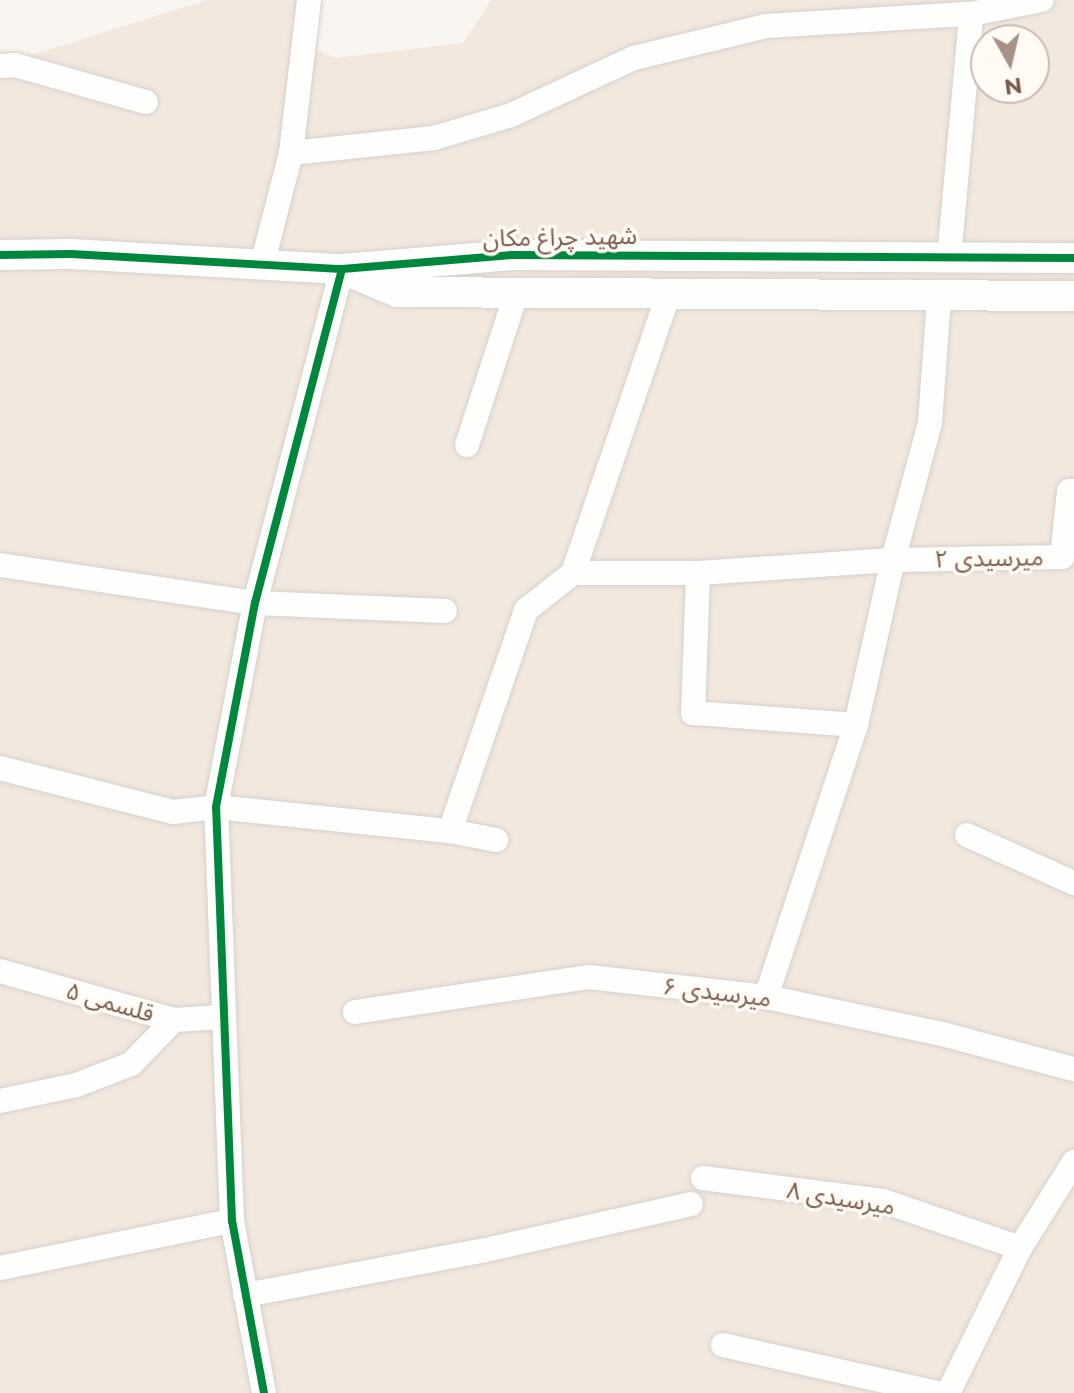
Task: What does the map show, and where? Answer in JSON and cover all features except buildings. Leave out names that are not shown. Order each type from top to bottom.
[{"type":"street","points":[[262,265],[291,153],[309,0]]},
{"type":"street","points":[[291,153],[434,138],[511,115],[634,58],[766,26],[971,14],[1042,0]]},
{"type":"street","points":[[949,258],[971,14]]},
{"type":"street","points":[[0,66],[15,65],[146,102]]},
{"type":"street","name":"شهید چراغ مکان","points":[[0,255],[71,254],[342,269],[512,255],[1074,258]]},
{"type":"street","points":[[264,1393],[232,1221],[216,807],[255,603],[342,269]]},
{"type":"street","name":"شهید چراغ مکان","points":[[342,269],[397,292],[1074,296]]},
{"type":"street","points":[[467,445],[516,294]]},
{"type":"street","points":[[450,831],[526,610],[573,573],[668,295]]},
{"type":"street","points":[[766,997],[856,725],[893,560],[930,423],[939,296]]},
{"type":"street","name":"میرسیدی ۲","points":[[893,560],[1062,557],[1069,491],[1074,491]]},
{"type":"street","points":[[573,573],[698,573],[893,560]]},
{"type":"street","points":[[0,565],[255,603],[445,611]]},
{"type":"street","points":[[698,573],[693,713],[856,725]]},
{"type":"street","points":[[0,768],[173,812],[216,807],[450,831],[496,840]]},
{"type":"street","points":[[967,835],[1074,883]]},
{"type":"street","name":"قلسمی ۵","points":[[0,971],[174,1020],[222,1017]]},
{"type":"street","name":"میرسیدی ۶","points":[[355,1012],[589,977],[766,997],[942,1034],[1074,1069]]},
{"type":"street","points":[[0,1101],[76,1085],[131,1064],[174,1020]]},
{"type":"street","points":[[948,1393],[1020,1248],[1074,1162]]},
{"type":"street","name":"میرسیدی ۸","points":[[703,1178],[883,1201],[1020,1248]]},
{"type":"street","points":[[245,1295],[481,1251],[691,1204]]},
{"type":"street","points":[[0,1268],[232,1221]]},
{"type":"street","points":[[723,1345],[938,1393]]},
{"type":"shaded area","points":[[207,0],[311,0],[302,43],[335,58],[463,43],[491,0],[1074,0],[1074,1393],[0,1393],[0,65]]},
{"type":"cycle path","points":[[0,255],[71,254],[342,269],[512,255],[1074,258]]},
{"type":"cycle path","points":[[264,1393],[232,1221],[216,807],[255,603],[342,269]]}]
